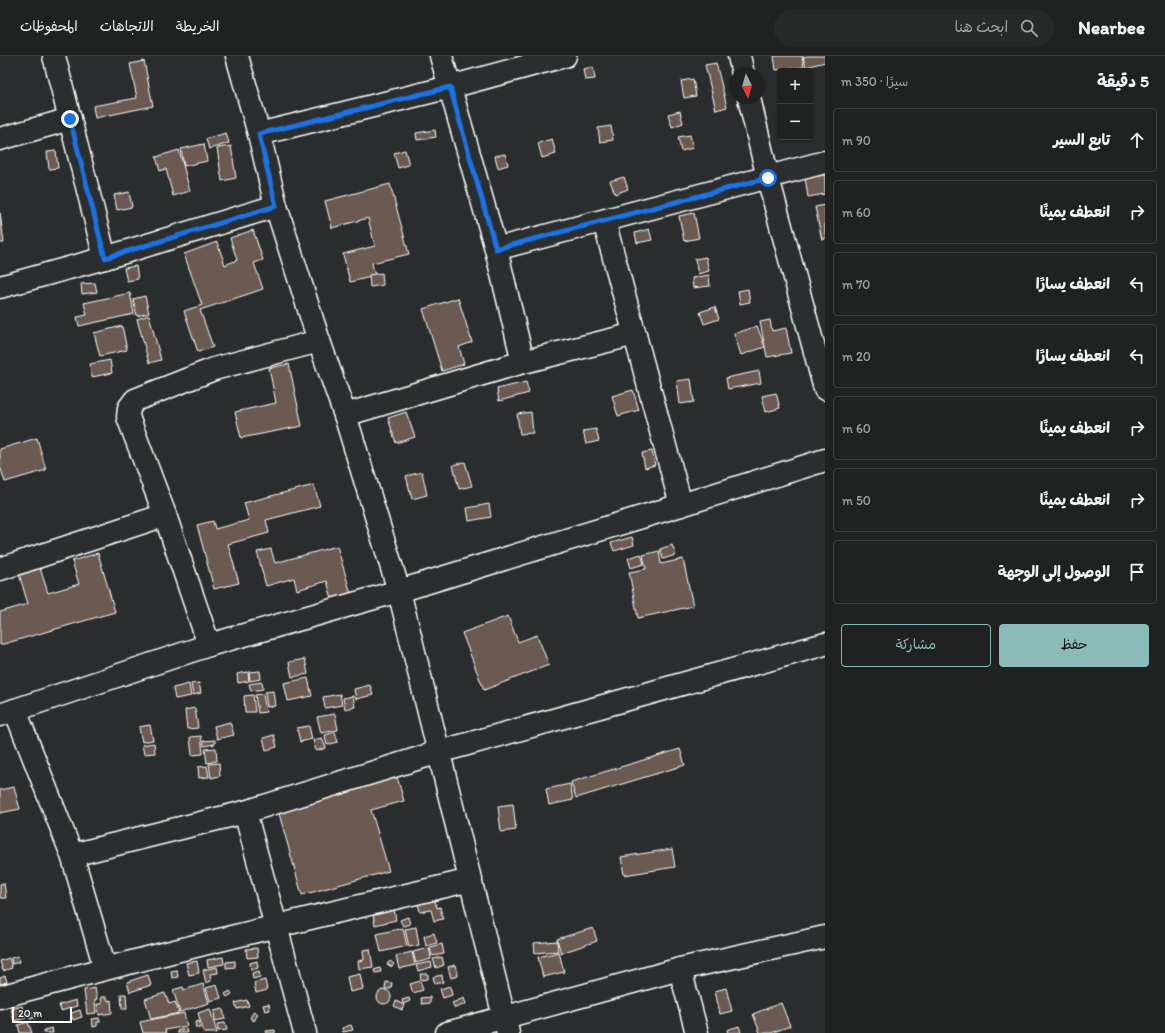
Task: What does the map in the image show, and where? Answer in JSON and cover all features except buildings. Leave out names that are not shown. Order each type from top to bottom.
[{"type":"street","points":[[54,56],[105,258]]},
{"type":"street","points":[[238,56],[259,134],[276,206],[399,591],[506,1025]]},
{"type":"street","points":[[441,56],[496,249],[523,362]]},
{"type":"street","points":[[259,134],[450,87],[565,56]]},
{"type":"street","points":[[739,56],[742,68]]},
{"type":"street","points":[[750,104],[768,178],[825,390]]},
{"type":"street","points":[[0,139],[70,119]]},
{"type":"street","points":[[496,249],[825,162]]},
{"type":"street","points":[[0,287],[105,258],[276,206]]},
{"type":"street","points":[[604,221],[681,505]]},
{"type":"street","points":[[344,415],[523,362],[635,334]]},
{"type":"street","points":[[210,645],[165,515],[128,417],[128,408],[135,400],[214,369],[319,341]]},
{"type":"street","points":[[105,968],[72,855],[8,713],[210,645],[399,591],[825,460]]},
{"type":"street","points":[[0,569],[165,515]]},
{"type":"street","points":[[72,855],[245,812],[439,752],[825,644]]},
{"type":"street","points":[[245,812],[305,1033]]},
{"type":"street","points":[[0,996],[276,925],[471,880]]},
{"type":"street","points":[[447,1033],[506,1025],[680,969],[825,937]]},
{"type":"street","points":[[680,969],[697,1033]]},
{"type":"route","points":[[70,119],[105,258],[276,206],[259,134],[450,87],[496,249],[768,178]]}]
